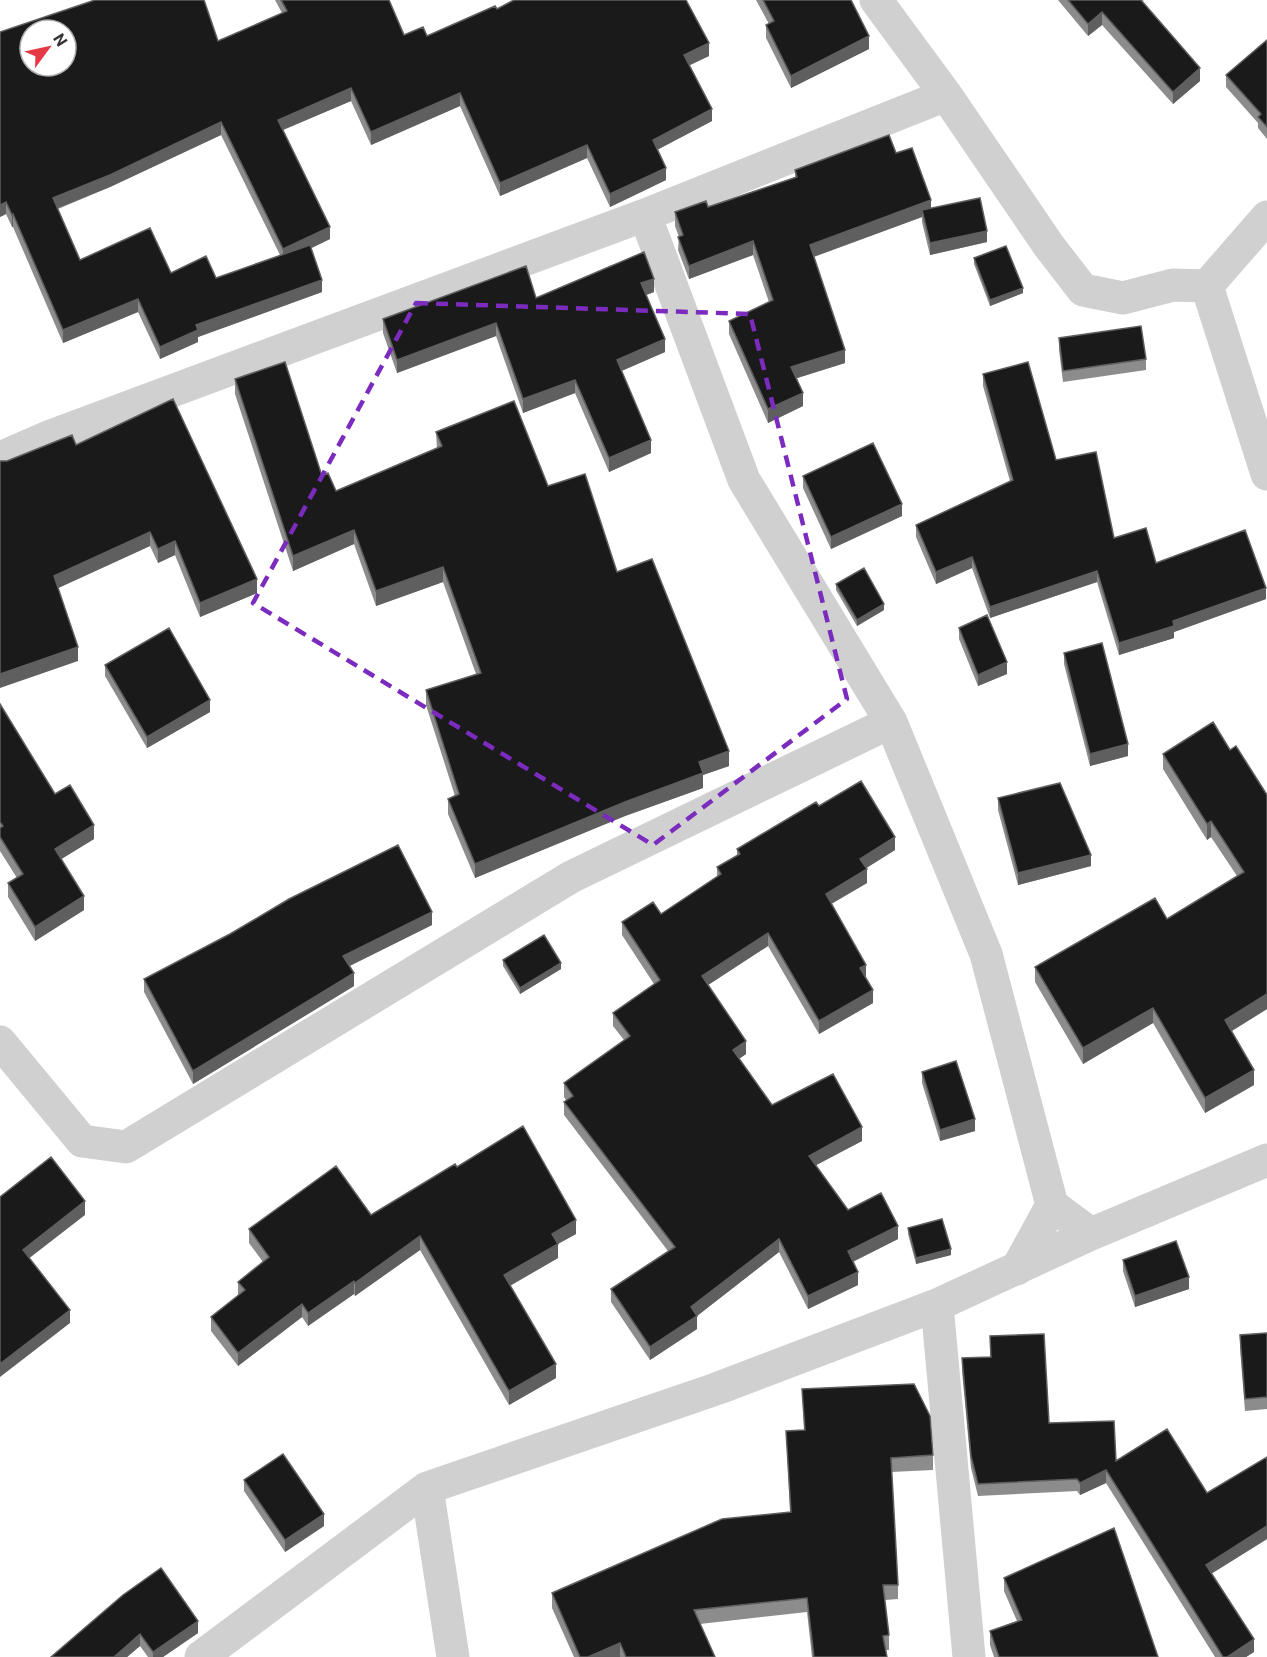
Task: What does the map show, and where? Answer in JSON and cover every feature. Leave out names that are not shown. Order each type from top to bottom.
[{"type":"street","points":[[876,0],[946,95],[1049,246],[1083,290],[1123,298],[1173,285],[1208,286]]},
{"type":"street","points":[[0,458],[63,432],[645,215],[946,95]]},
{"type":"street","points":[[645,215],[744,480],[891,722],[986,954],[1052,1205],[1090,1234]]},
{"type":"street","points":[[1208,286],[1267,217]]},
{"type":"street","points":[[1208,286],[1267,474]]},
{"type":"street","points":[[0,1042],[82,1141],[126,1147],[571,877],[891,722]]},
{"type":"street","points":[[201,1657],[427,1488],[716,1389],[937,1305],[1090,1234],[1267,1160]]},
{"type":"street","points":[[1017,1269],[1052,1205]]},
{"type":"street","points":[[937,1305],[969,1657]]},
{"type":"street","points":[[427,1488],[453,1657]]},
{"type":"highlighted area","points":[[416,303],[750,314],[847,699],[653,845],[253,603]]},
{"type":"building","points":[[95,0],[204,0],[218,41],[287,11],[281,0],[389,0],[404,35],[423,27],[427,36],[495,6],[497,9],[514,0],[686,0],[709,43],[684,55],[712,109],[653,140],[666,168],[610,194],[587,145],[500,183],[460,93],[371,132],[351,88],[278,120],[330,227],[283,249],[221,122],[110,175],[53,198],[80,260],[150,228],[171,273],[206,256],[216,278],[310,245],[322,280],[196,325],[198,330],[160,347],[138,299],[63,330],[13,214],[6,202],[0,205],[0,32],[18,26],[18,78],[78,78],[78,18],[42,18]]},
{"type":"building","points":[[763,0],[851,0],[869,36],[791,76],[766,25],[774,21]]},
{"type":"building","points":[[1068,0],[1141,0],[1200,68],[1173,92],[1102,12],[1088,24]]},
{"type":"building","points":[[1267,40],[1267,127],[1258,117],[1261,114],[1226,75]]},
{"type":"building","points":[[889,135],[896,153],[912,148],[931,200],[810,245],[845,350],[791,367],[803,393],[768,409],[729,321],[773,300],[753,241],[689,266],[678,237],[683,235],[675,212],[706,201],[708,207],[797,177],[795,170]]},
{"type":"building","points":[[980,198],[987,231],[930,243],[922,210]]},
{"type":"building","points":[[1006,246],[1023,288],[990,300],[974,258]]},
{"type":"building","points":[[644,252],[654,279],[641,283],[665,339],[617,360],[651,440],[609,458],[575,380],[523,399],[496,323],[397,360],[383,319],[526,266],[536,298]]},
{"type":"building","points":[[1141,326],[1146,359],[1063,371],[1059,338]]},
{"type":"building","points":[[285,362],[322,476],[328,473],[336,491],[442,446],[436,432],[514,401],[548,486],[585,474],[617,572],[652,559],[729,751],[699,762],[703,773],[625,802],[475,864],[448,799],[459,794],[426,690],[481,673],[443,567],[376,591],[354,530],[293,556],[235,379]]},
{"type":"building","points":[[1028,362],[1056,460],[1096,452],[1114,538],[1146,528],[1156,563],[1245,530],[1266,588],[1173,621],[1174,626],[1119,643],[1097,571],[990,607],[972,557],[936,572],[916,525],[1013,480],[983,374]]},
{"type":"building","points":[[173,399],[257,579],[200,603],[175,541],[158,549],[150,532],[54,576],[78,647],[0,674],[0,461],[7,461],[72,435],[76,445]]},
{"type":"building","points":[[873,443],[902,504],[831,537],[803,476]]},
{"type":"building","points":[[864,568],[884,604],[857,620],[836,584]]},
{"type":"building","points":[[987,615],[1007,662],[978,675],[959,628]]},
{"type":"building","points":[[169,628],[210,700],[147,737],[105,665]]},
{"type":"building","points":[[1102,643],[1128,744],[1090,754],[1064,653]]},
{"type":"building","points":[[0,704],[55,794],[70,785],[94,825],[55,849],[84,896],[35,927],[8,883],[23,874],[0,837],[0,828],[3,826],[0,822]]},
{"type":"building","points":[[1213,722],[1230,750],[1236,746],[1267,795],[1267,994],[1225,1020],[1254,1070],[1205,1098],[1153,1008],[1083,1048],[1035,967],[1155,898],[1167,919],[1244,872],[1211,821],[1207,824],[1163,754]]},
{"type":"building","points":[[861,781],[895,837],[860,859],[867,869],[826,894],[866,965],[860,968],[873,990],[819,1021],[768,933],[702,976],[746,1041],[733,1050],[772,1105],[833,1074],[862,1127],[809,1156],[848,1210],[881,1193],[898,1226],[848,1251],[858,1272],[808,1296],[779,1239],[691,1307],[697,1316],[650,1347],[611,1289],[675,1247],[564,1102],[573,1096],[564,1083],[630,1036],[613,1013],[660,980],[622,922],[653,902],[661,914],[721,874],[717,867],[740,854],[737,849],[816,802],[819,806]]},
{"type":"building","points":[[1060,783],[1091,855],[1018,873],[998,798]]},
{"type":"building","points":[[398,845],[432,912],[343,956],[354,973],[193,1071],[144,979],[230,934],[289,899]]},
{"type":"building","points":[[544,935],[561,963],[520,988],[503,960]]},
{"type":"building","points":[[956,1061],[975,1119],[940,1130],[922,1072]]},
{"type":"building","points":[[523,1126],[576,1220],[552,1234],[558,1244],[504,1275],[556,1364],[509,1391],[420,1236],[355,1283],[354,1281],[308,1313],[302,1304],[238,1353],[211,1317],[245,1290],[238,1282],[269,1257],[249,1229],[336,1166],[371,1215],[455,1164],[457,1167]]},
{"type":"building","points":[[51,1157],[85,1201],[23,1250],[70,1310],[0,1364],[0,1197]]},
{"type":"building","points":[[942,1219],[951,1249],[916,1258],[908,1228]]},
{"type":"building","points":[[1176,1241],[1189,1277],[1135,1296],[1123,1260]]},
{"type":"building","points":[[1267,1333],[1267,1397],[1245,1399],[1240,1335]]},
{"type":"building","points":[[1044,1334],[1049,1423],[1114,1421],[1116,1461],[1167,1429],[1207,1493],[1267,1457],[1267,1526],[1206,1565],[1254,1639],[1227,1657],[1223,1657],[1106,1470],[1080,1483],[1077,1479],[978,1484],[971,1456],[962,1358],[991,1357],[990,1336]]},
{"type":"building","points":[[914,1384],[930,1416],[933,1455],[891,1458],[898,1585],[883,1585],[889,1635],[883,1636],[887,1657],[814,1657],[807,1598],[694,1610],[715,1657],[626,1657],[620,1643],[588,1657],[580,1657],[552,1593],[722,1519],[791,1512],[786,1431],[805,1430],[802,1389]]},
{"type":"building","points":[[283,1454],[324,1514],[285,1540],[244,1480]]},
{"type":"building","points":[[1114,1528],[1158,1657],[999,1657],[990,1631],[1022,1620],[1004,1578]]},
{"type":"building","points":[[161,1568],[198,1621],[153,1652],[140,1634],[114,1657],[51,1657],[123,1595]]}]
